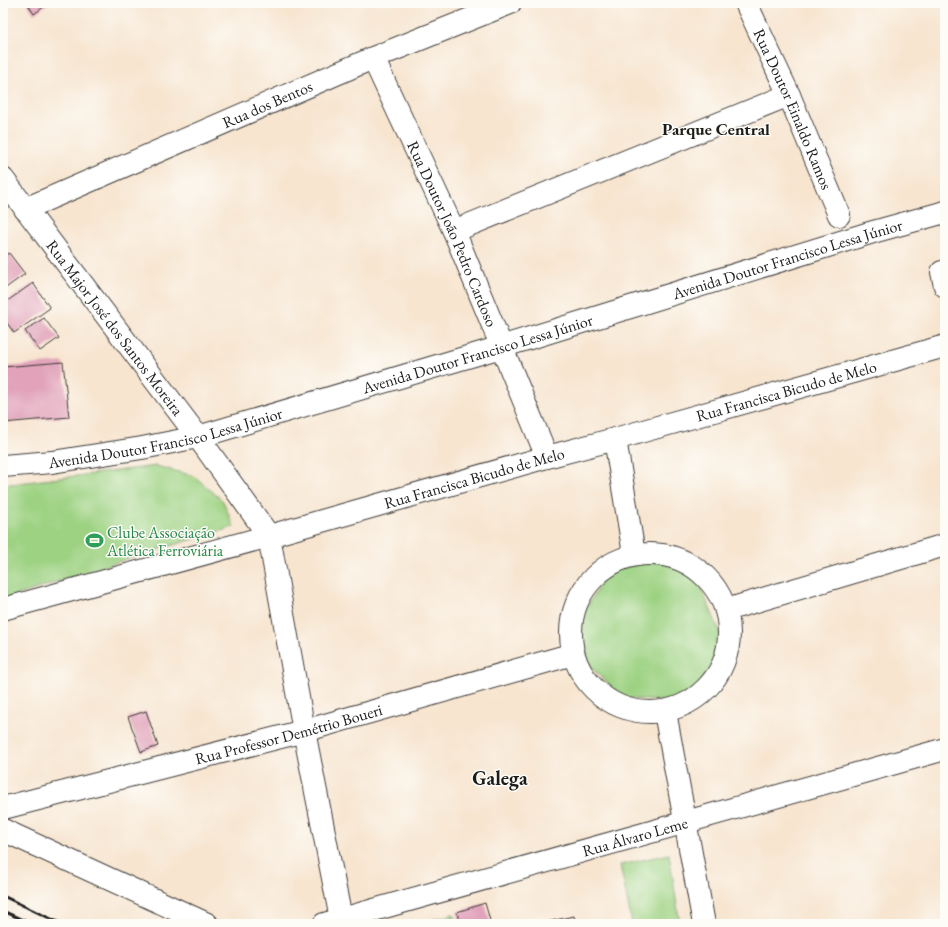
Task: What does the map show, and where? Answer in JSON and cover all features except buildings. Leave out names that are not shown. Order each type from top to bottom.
[{"type":"street","name":"Rua dos Bentos","points":[[25,209],[373,58],[510,3]]},
{"type":"street","name":"Rua Doutor Einaldo Ramos","points":[[746,3],[789,95],[839,215]]},
{"type":"street","name":"Rua Doutor João Pedro Cardoso","points":[[373,58],[454,231],[547,457]]},
{"type":"street","points":[[454,231],[789,95]]},
{"type":"street","name":"Rua Major José dos Santos Moreira","points":[[3,179],[198,437],[269,536]]},
{"type":"street","name":"Avenida Doutor Francisco Lessa Júnior","points":[[3,466],[52,462],[142,448],[198,437],[501,347],[865,234],[945,212]]},
{"type":"street","name":"Rua Francisca Bicudo de Melo","points":[[3,608],[269,536],[945,346]]},
{"type":"street","points":[[615,439],[634,554]]},
{"type":"street","points":[[269,536],[336,922]]},
{"type":"street","points":[[726,610],[945,545]]},
{"type":"street","points":[[634,554],[663,554],[691,564],[713,584],[726,610],[729,643],[718,675],[696,699],[665,712],[635,712],[607,701],[586,680],[572,654],[570,621],[582,591],[604,567],[634,554]]},
{"type":"street","name":"Rua Professor Demétrio Boueri","points":[[3,808],[304,732],[572,654]]},
{"type":"street","points":[[665,712],[704,924]]},
{"type":"street","name":"Rua Álvaro Leme","points":[[336,922],[945,749]]},
{"type":"street","points":[[3,830],[207,924]]},
{"type":"green space","name":"Clube Associação Atlética Ferroviária","points":[[156,466],[194,476],[223,501],[234,527],[136,556],[3,600],[3,485]]},
{"type":"green space","points":[[656,559],[697,578],[725,644],[702,684],[670,702],[624,698],[591,668],[577,626],[607,571]]},
{"type":"green space","points":[[669,854],[680,924],[632,924],[620,865]]},
{"type":"green space","points":[[453,914],[456,924],[418,924]]},
{"type":"railway","points":[[3,896],[62,924]]},
{"type":"railway","points":[[3,911],[32,924]]},
{"type":"place","name":"Clube Associação Atlética Ferroviária","points":[[94,541]]},
{"type":"district","name":"Parque Central","points":[[716,129]]},
{"type":"district","name":"Galega","points":[[500,778]]}]
